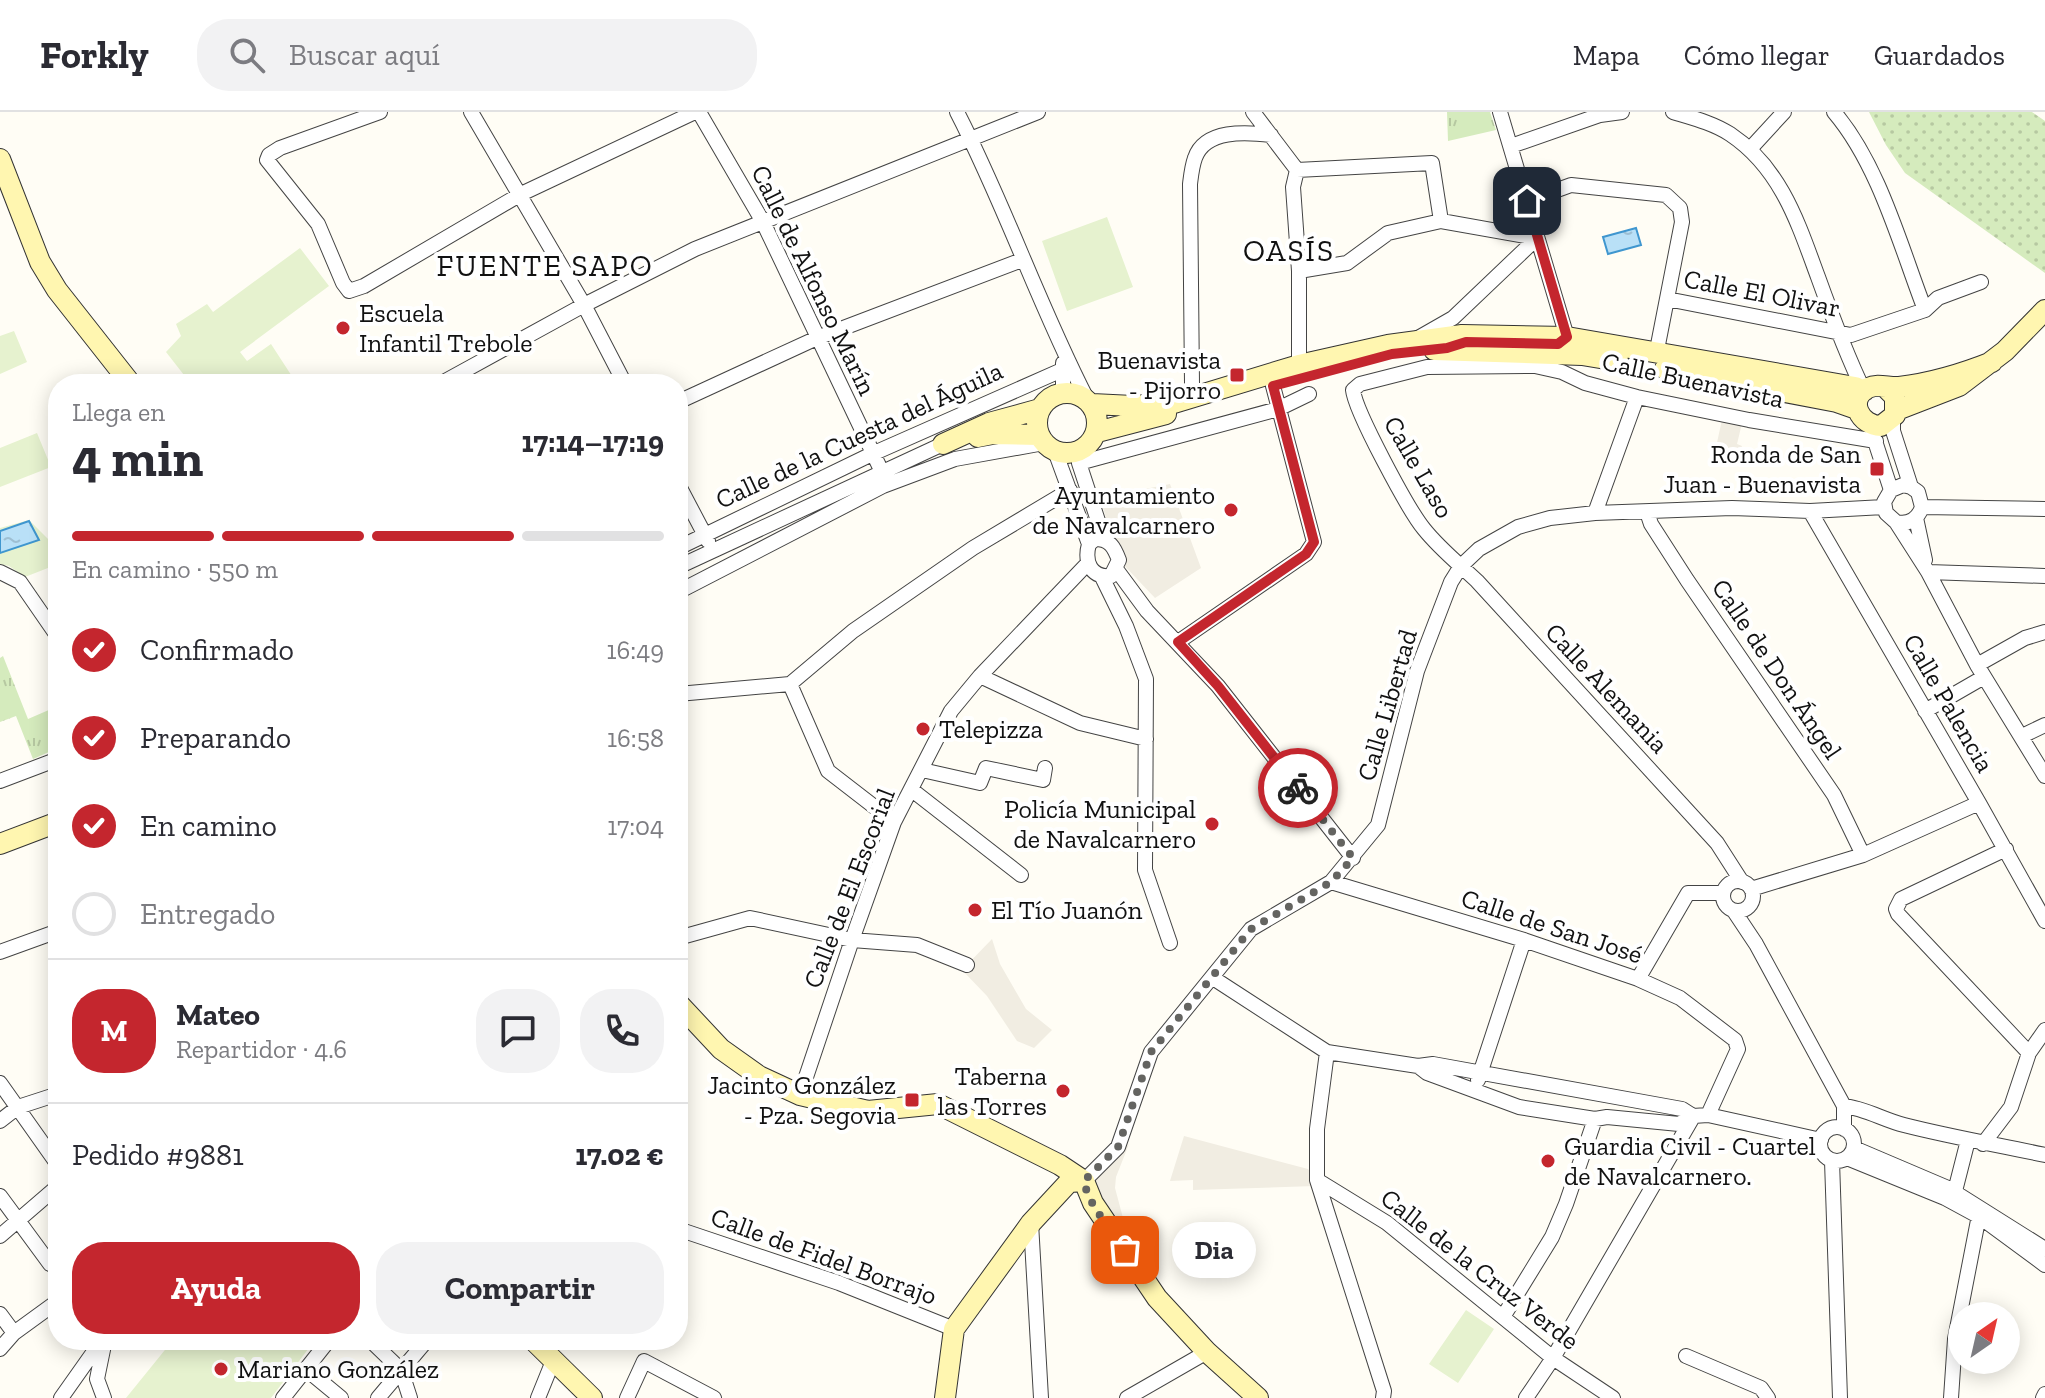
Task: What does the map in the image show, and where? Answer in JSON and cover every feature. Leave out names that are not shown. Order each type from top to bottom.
[{"type":"street","points":[[380,112],[280,148],[267,160],[318,224],[347,289],[354,292],[521,194],[697,112]]},
{"type":"street","points":[[471,112],[521,194],[620,374]]},
{"type":"street","name":"Calle de Alfonso Marín","points":[[697,112],[763,222],[882,472]]},
{"type":"street","points":[[957,112],[1064,354],[1098,417],[1097,432],[1079,457]]},
{"type":"street","points":[[458,374],[695,249],[972,141],[1038,112]]},
{"type":"street","points":[[1253,112],[1297,170],[1293,187],[1299,271],[1299,365]]},
{"type":"street","points":[[1500,112],[1567,337]]},
{"type":"street","points":[[1511,146],[1600,115],[1622,112]]},
{"type":"street","points":[[1673,112],[1707,117],[1750,149],[1775,178],[1791,204],[1838,331],[1891,490]]},
{"type":"street","points":[[1750,149],[1784,112]]},
{"type":"street","points":[[1834,112],[1870,169],[1925,310]]},
{"type":"street","points":[[1195,398],[1192,383],[1190,184],[1195,157],[1202,146],[1217,137],[1243,131],[1271,135]]},
{"type":"street","points":[[0,159],[8,198],[40,262],[57,290],[123,374]]},
{"type":"street","points":[[1297,170],[1432,163],[1441,221]]},
{"type":"street","points":[[1527,201],[1571,185],[1666,195],[1680,208],[1682,222],[1656,355]]},
{"type":"street","points":[[1299,271],[1347,263],[1388,233],[1441,221],[1537,238]]},
{"type":"street","points":[[1414,340],[1453,318],[1537,238]]},
{"type":"street","points":[[688,397],[817,338],[1022,260]]},
{"type":"street","name":"Calle El Olivar","points":[[1667,299],[1851,335],[1925,310],[1938,298],[1981,282]]},
{"type":"street","points":[[1866,416],[1881,426],[1895,415],[1959,386],[1992,362],[2040,316]]},
{"type":"street","name":"Calle Buenavista","points":[[1089,401],[1133,406],[1174,403],[1299,365],[1414,340],[1462,335],[1567,337],[1656,355],[1855,387],[1866,416]]},
{"type":"street","name":"Calle Buenavista","points":[[1447,348],[1466,342],[1558,344],[1567,337]]},
{"type":"street","name":"Calle Buenavista","points":[[1097,432],[1392,354],[1447,348],[1582,355],[1837,402],[1866,416]]},
{"type":"street","points":[[1063,392],[1064,354]]},
{"type":"street","points":[[1866,416],[1875,386],[1886,388],[1956,376],[1992,362]]},
{"type":"street","name":"Calle Buenavista","points":[[1360,384],[1427,367],[1535,366],[1637,397],[1749,420],[1866,416]]},
{"type":"street","name":"Calle de la Cuesta del Águila","points":[[688,543],[872,454],[1062,370]]},
{"type":"street","name":"Calle Laso","points":[[1360,384],[1353,395],[1416,518],[1461,566]]},
{"type":"street","points":[[1178,642],[1306,554],[1314,542],[1273,386]]},
{"type":"street","points":[[1886,388],[1895,397],[1893,431],[1911,487]]},
{"type":"street","points":[[1089,401],[1075,393],[1063,392],[1046,400],[1036,423],[1070,490],[1089,544],[1088,563],[1093,572],[1102,577],[1126,626],[1146,679],[1145,870],[1170,943]]},
{"type":"street","points":[[1046,443],[1079,457],[1278,409],[1309,394]]},
{"type":"street","points":[[1595,513],[1637,397]]},
{"type":"street","name":"Calle de la Cuesta del Águila","points":[[688,587],[883,486],[989,423],[1040,409]]},
{"type":"street","name":"Calle de la Cuesta del Águila","points":[[688,562],[882,472],[950,448],[993,434],[1046,443]]},
{"type":"street","points":[[1079,457],[1104,539],[1113,546],[1119,560],[1111,576],[1102,577]]},
{"type":"street","points":[[1928,572],[1918,492],[1903,485],[1891,490],[1884,507],[1928,572],[1980,671],[2045,776]]},
{"type":"street","name":"Calle de la Cuesta del Águila","points":[[843,489],[850,503]]},
{"type":"street","points":[[688,693],[790,684],[853,631],[889,606],[973,548],[1070,490]]},
{"type":"street","points":[[688,503],[713,550]]},
{"type":"street","name":"Calle Libertad","points":[[1084,1181],[1118,1147],[1151,1052],[1251,929],[1331,882],[1378,825],[1417,671],[1451,582],[1461,566],[1479,549],[1518,527],[1550,518],[1595,513],[1732,508],[1810,511],[1884,507]]},
{"type":"street","points":[[1896,522],[1909,522],[1919,512],[2045,509]]},
{"type":"street","name":"Calle Palencia","points":[[1810,511],[2045,921]]},
{"type":"street","name":"Calle de Don Ángel","points":[[1647,512],[1651,524],[1680,569],[1834,795],[1863,855]]},
{"type":"street","name":"Calle de la Cuesta del Águila","points":[[782,517],[790,533]]},
{"type":"street","name":"Calle de la Cuesta del Águila","points":[[739,538],[747,556]]},
{"type":"street","points":[[1089,544],[1095,539],[1104,539]]},
{"type":"street","name":"Calle de El Escorial","points":[[800,1095],[894,822],[951,711],[980,676],[1088,563]]},
{"type":"street","name":"Calle Alemania","points":[[1461,566],[1717,843],[1748,892],[1756,944]]},
{"type":"street","points":[[1116,569],[1147,611],[1218,686],[1353,858]]},
{"type":"street","points":[[0,572],[20,582],[48,623]]},
{"type":"street","points":[[1928,572],[2045,576]]},
{"type":"street","points":[[1126,626],[1147,611]]},
{"type":"street","points":[[1925,711],[2025,638],[2045,632]]},
{"type":"street","points":[[980,676],[1080,723],[1146,739]]},
{"type":"street","points":[[790,684],[828,771],[894,822]]},
{"type":"street","points":[[2022,736],[2045,725]]},
{"type":"street","points":[[0,781],[48,763]]},
{"type":"street","points":[[922,770],[980,783],[986,768],[1043,781]]},
{"type":"street","points":[[912,790],[1021,875]]},
{"type":"street","points":[[1748,892],[1863,855],[1979,803]]},
{"type":"street","points":[[0,844],[48,826]]},
{"type":"street","points":[[1717,843],[1723,901],[1734,911],[1744,910],[1748,892]]},
{"type":"street","points":[[2006,849],[1897,903],[1898,914],[2029,1053]]},
{"type":"street","name":"Calle de San José","points":[[1331,882],[1524,940],[1638,979],[1680,998],[1735,1040],[1738,1049],[1708,1115]]},
{"type":"street","points":[[1638,979],[1688,893],[1724,890],[1733,882],[1748,892]]},
{"type":"street","name":"Calle Alemania","points":[[1734,911],[1756,944],[1844,1106],[1844,1129]]},
{"type":"street","points":[[688,935],[750,918],[852,940],[917,945],[967,965]]},
{"type":"street","points":[[0,952],[48,935]]},
{"type":"street","points":[[1474,1092],[1524,940]]},
{"type":"street","points":[[1213,978],[1327,1052],[1418,1066],[1433,1064],[1682,1109],[1693,1116]]},
{"type":"street","points":[[688,1014],[721,1049],[759,1076],[800,1095],[868,1111],[938,1104],[1060,1165],[1084,1181],[1093,1203],[1157,1298],[1207,1352],[1258,1398]]},
{"type":"street","points":[[1955,1191],[1976,1142],[2011,1107],[2029,1053],[2045,1030]]},
{"type":"street","points":[[1327,1052],[1317,1129],[1317,1180],[1384,1391],[1383,1398]]},
{"type":"street","points":[[1418,1066],[1427,1073],[1519,1107],[1679,1124],[1693,1116],[1708,1115],[1821,1140]]},
{"type":"street","points":[[0,1083],[48,1150]]},
{"type":"street","points":[[1503,1317],[1552,1237],[1610,1096]]},
{"type":"street","points":[[0,1121],[18,1107],[48,1097]]},
{"type":"street","points":[[1844,1106],[1855,1107],[1900,1124],[1976,1142],[2044,1153]]},
{"type":"street","points":[[1526,1398],[1553,1358],[1693,1116]]},
{"type":"street","points":[[1840,1398],[1832,1161],[1823,1153],[1821,1140],[1824,1133],[1833,1128],[1844,1129],[1852,1138],[1851,1153]]},
{"type":"street","points":[[1851,1153],[1980,1212],[2045,1249]]},
{"type":"street","points":[[1832,1161],[1851,1153],[1955,1191],[2045,1265]]},
{"type":"street","name":"Calle de la Cruz Verde","points":[[1317,1180],[1387,1223],[1553,1358],[1613,1398]]},
{"type":"street","points":[[945,1398],[954,1329],[1031,1223],[1069,1182],[1084,1181]]},
{"type":"street","points":[[0,1236],[48,1195]]},
{"type":"street","points":[[0,1196],[48,1261]]},
{"type":"street","points":[[1951,1398],[1955,1339],[1980,1212]]},
{"type":"street","points":[[1031,1223],[1041,1398]]},
{"type":"street","name":"Calle de Fidel Borrajo","points":[[688,1232],[839,1283],[954,1329]]},
{"type":"street","points":[[0,1349],[14,1333],[48,1308]]},
{"type":"street","points":[[0,1314],[14,1333]]},
{"type":"street","points":[[61,1398],[97,1350]]},
{"type":"street","points":[[102,1350],[97,1379],[104,1398]]},
{"type":"street","points":[[283,1398],[321,1350]]},
{"type":"street","points":[[380,1350],[401,1370],[410,1398]]},
{"type":"street","points":[[378,1398],[418,1350]]},
{"type":"street","points":[[543,1350],[592,1398]]},
{"type":"street","points":[[1127,1398],[1207,1352]]},
{"type":"street","points":[[1686,1356],[1761,1388],[1768,1398]]},
{"type":"street","points":[[538,1398],[553,1361]]},
{"type":"street","points":[[627,1398],[644,1361],[714,1398]]},
{"type":"street","points":[[306,1369],[341,1398]]},
{"type":"green space","points":[[1447,112],[1490,112],[1496,130],[1448,141]]},
{"type":"green space","points":[[1869,112],[2032,112],[2045,121],[2045,273],[1905,173]]},
{"type":"green space","points":[[1107,217],[1133,287],[1067,311],[1042,241]]},
{"type":"green space","points":[[300,248],[329,286],[240,352],[247,361],[271,344],[290,374],[183,374],[166,352],[181,336],[176,324],[207,304],[213,312]]},
{"type":"green space","points":[[14,331],[27,362],[0,374],[0,336]]},
{"type":"green space","points":[[37,433],[48,460],[48,468],[0,487],[0,448]]},
{"type":"green space","points":[[29,520],[48,539],[48,568],[25,577],[0,564],[0,528]]},
{"type":"green space","points":[[3,656],[28,719],[48,710],[48,752],[33,759],[16,716],[0,722],[0,658]]},
{"type":"green space","points":[[1466,1310],[1494,1329],[1458,1383],[1429,1364]]},
{"type":"green space","name":"Mariano González","points":[[165,1350],[307,1350],[271,1398],[126,1398]]},
{"type":"shaded area","points":[[1723,415],[1743,419],[1737,444],[1742,446],[1735,466],[1713,461]]},
{"type":"shaded area","points":[[1170,484],[1201,568],[1155,598],[1119,560],[1100,498]]},
{"type":"shaded area","points":[[992,939],[1000,964],[1026,1009],[1052,1030],[1034,1048],[1017,1041],[987,996],[962,970]]},
{"type":"shaded area","points":[[1184,1136],[1308,1169],[1317,1180],[1315,1186],[1193,1190],[1193,1180],[1170,1181]]},
{"type":"shaded area","points":[[1129,1144],[1115,1188],[1123,1218],[1114,1226],[1088,1184]]},
{"type":"water","points":[[1636,228],[1641,245],[1608,254],[1603,237]]},
{"type":"water","points":[[29,521],[39,540],[0,553],[0,531]]},
{"type":"way so far","points":[[1125,1250],[1093,1203],[1084,1181],[1118,1147],[1151,1052],[1251,929],[1331,882],[1353,858],[1298,788]]},
{"type":"place","name":"Escuela Infantil Trebole","points":[[343,328]]},
{"type":"place","name":"Buenavista - Pijorro","points":[[1237,375]]},
{"type":"place","name":"Ronda de San Juan - Buenavista","points":[[1877,469]]},
{"type":"place","name":"Ayuntamiento de Navalcarnero","points":[[1231,510]]},
{"type":"place","name":"Telepizza","points":[[923,729]]},
{"type":"place","name":"Policía Municipal de Navalcarnero","points":[[1212,824]]},
{"type":"place","name":"El Tío Juanón","points":[[975,910]]},
{"type":"place","name":"Taberna las Torres","points":[[1063,1091]]},
{"type":"place","name":"Jacinto González - Pza. Segovia","points":[[912,1100]]},
{"type":"place","name":"Guardia Civil - Cuartel de Navalcarnero.","points":[[1548,1161]]},
{"type":"place","name":"Dia","points":[[1125,1250]]},
{"type":"place","name":"Mariano González","points":[[221,1369]]},
{"type":"district","name":"OASÍS","points":[[1289,251]]},
{"type":"district","name":"FUENTE SAPO","points":[[545,266]]},
{"type":"route","points":[[1298,788],[1218,686],[1178,642],[1306,554],[1314,542],[1273,386],[1392,354],[1447,348],[1466,342],[1558,344],[1567,337],[1527,201]]}]
